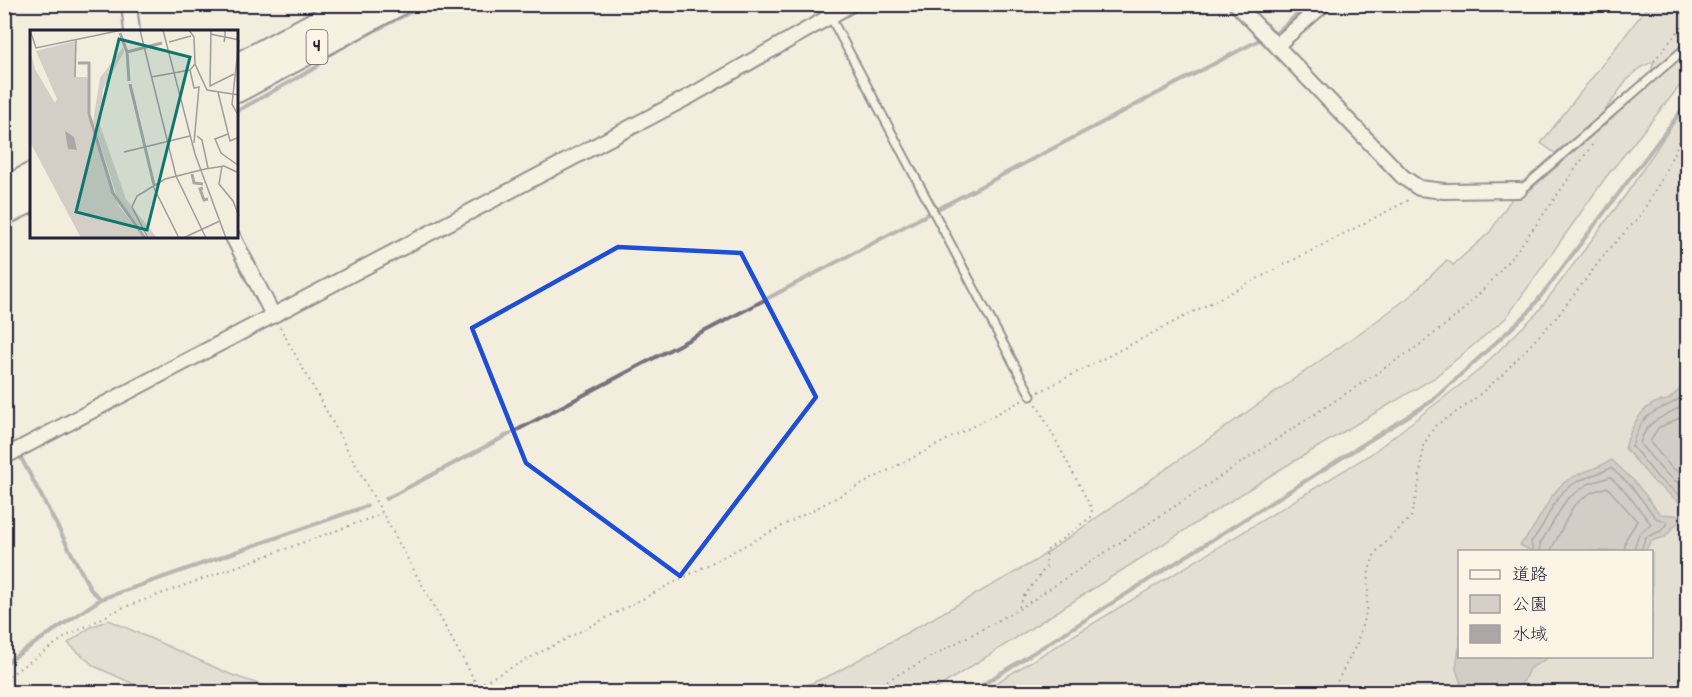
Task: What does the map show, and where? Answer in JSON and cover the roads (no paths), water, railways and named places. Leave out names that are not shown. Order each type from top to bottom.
[{"type":"highway","name":"4","points":[[238,65],[353,4]]},
{"type":"highway","name":"4","points":[[238,89],[397,4]]},
{"type":"highway","points":[[4,190],[30,176]]},
{"type":"highway","points":[[4,213],[30,200]]},
{"type":"street","points":[[129,4],[132,30]]},
{"type":"street","points":[[4,457],[692,95],[827,10],[852,4]]},
{"type":"street","points":[[1236,4],[1403,177],[1419,188],[1444,191],[1519,190]]},
{"type":"street","points":[[1277,45],[1324,4]]},
{"type":"street","points":[[234,238],[273,315]]},
{"type":"lane","points":[[827,10],[1031,396]]},
{"type":"lane","points":[[1519,190],[1688,46]]},
{"type":"water","points":[[1687,383],[1688,501],[1684,506],[1654,482],[1625,448],[1639,416],[1651,405],[1668,400]]},
{"type":"water","points":[[1612,460],[1635,482],[1660,514],[1676,515],[1680,520],[1665,537],[1651,541],[1646,550],[1529,550],[1520,545],[1561,485],[1575,476]]},
{"type":"water","points":[[1458,654],[1458,658],[1547,658],[1529,669],[1523,682],[1513,692],[1460,692],[1462,687],[1456,669]]},
{"type":"waterway","points":[[238,110],[315,68],[328,55],[426,4]]},
{"type":"waterway","points":[[1277,32],[1309,4]]},
{"type":"waterway","points":[[386,499],[1261,39]]},
{"type":"waterway","points":[[971,692],[1432,401],[1528,313],[1688,102]]},
{"type":"waterway","points":[[4,427],[15,447]]},
{"type":"waterway","points":[[19,454],[91,590],[101,599]]},
{"type":"waterway","points":[[4,664],[101,599],[367,506]]}]
